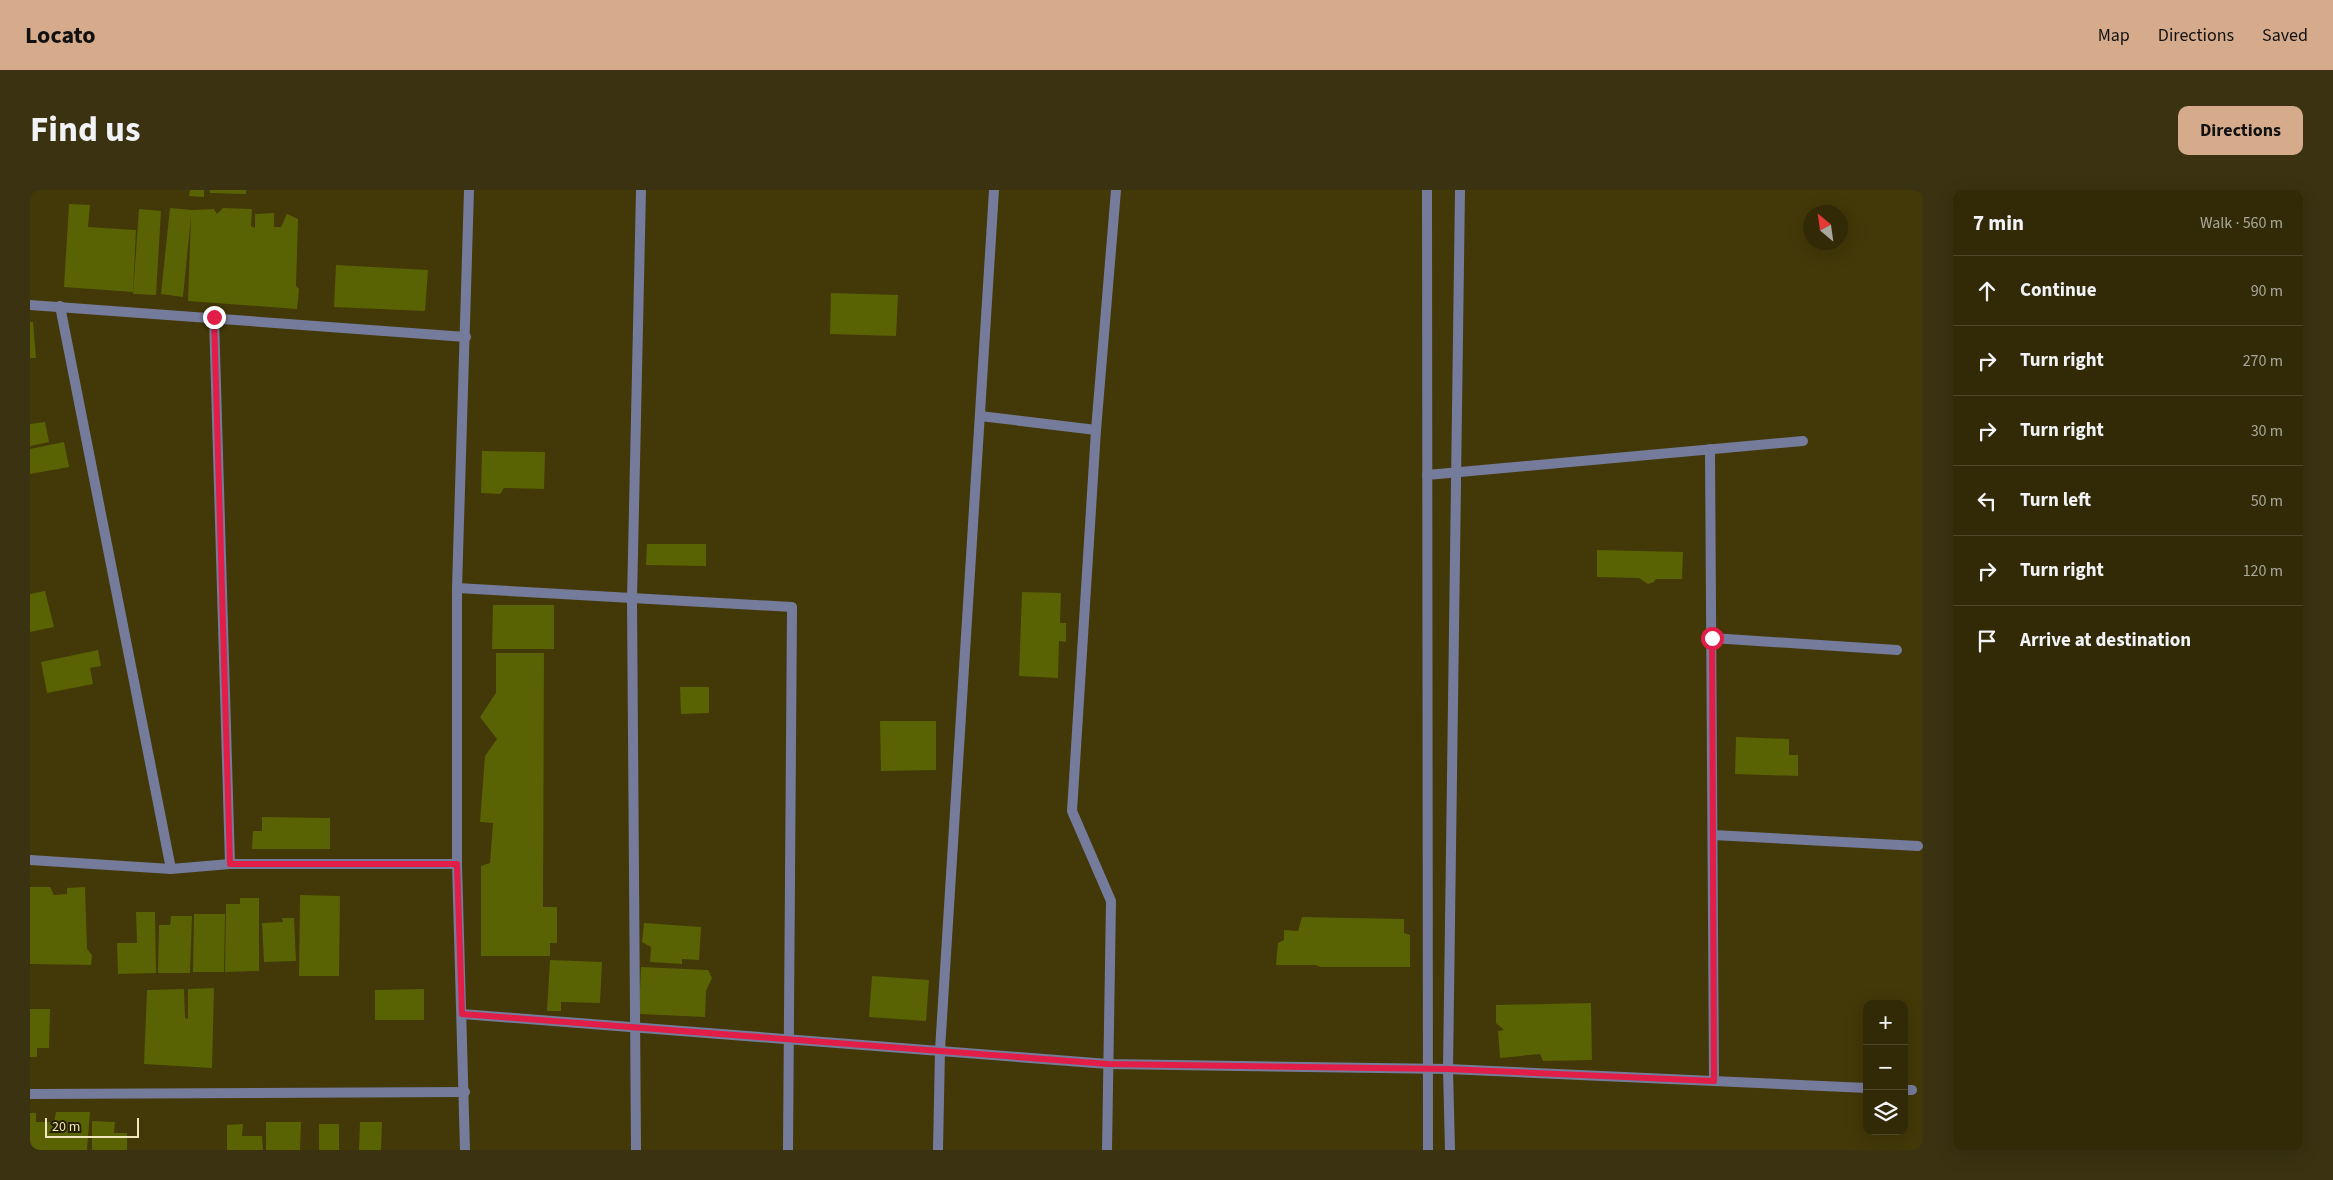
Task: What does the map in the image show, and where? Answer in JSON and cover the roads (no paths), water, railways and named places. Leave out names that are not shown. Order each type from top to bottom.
[{"type":"street","points":[[465,1150],[465,1092],[457,864],[457,588],[470,190]]},
{"type":"street","points":[[636,1150],[637,1028],[632,599],[641,190]]},
{"type":"street","points":[[938,1150],[940,1050],[994,190]]},
{"type":"street","points":[[1107,1150],[1111,901],[1072,811],[1096,430],[1116,190]]},
{"type":"street","points":[[1427,190],[1428,1150]]},
{"type":"street","points":[[1450,1150],[1448,1069],[1460,190]]},
{"type":"street","points":[[30,304],[466,337]]},
{"type":"street","points":[[60,306],[171,869]]},
{"type":"street","points":[[214,317],[230,864]]},
{"type":"street","points":[[980,416],[1096,430]]},
{"type":"street","points":[[1427,475],[1803,442]]},
{"type":"street","points":[[1710,450],[1714,1081]]},
{"type":"street","points":[[457,588],[792,607],[788,1150]]},
{"type":"street","points":[[1712,638],[1896,650]]},
{"type":"street","points":[[1713,835],[1918,846]]},
{"type":"street","points":[[30,860],[171,869],[230,864],[457,864]]},
{"type":"street","points":[[462,1014],[637,1028],[788,1037],[1108,1064],[1448,1069],[1863,1088]]},
{"type":"street","points":[[30,1094],[465,1092]]}]
